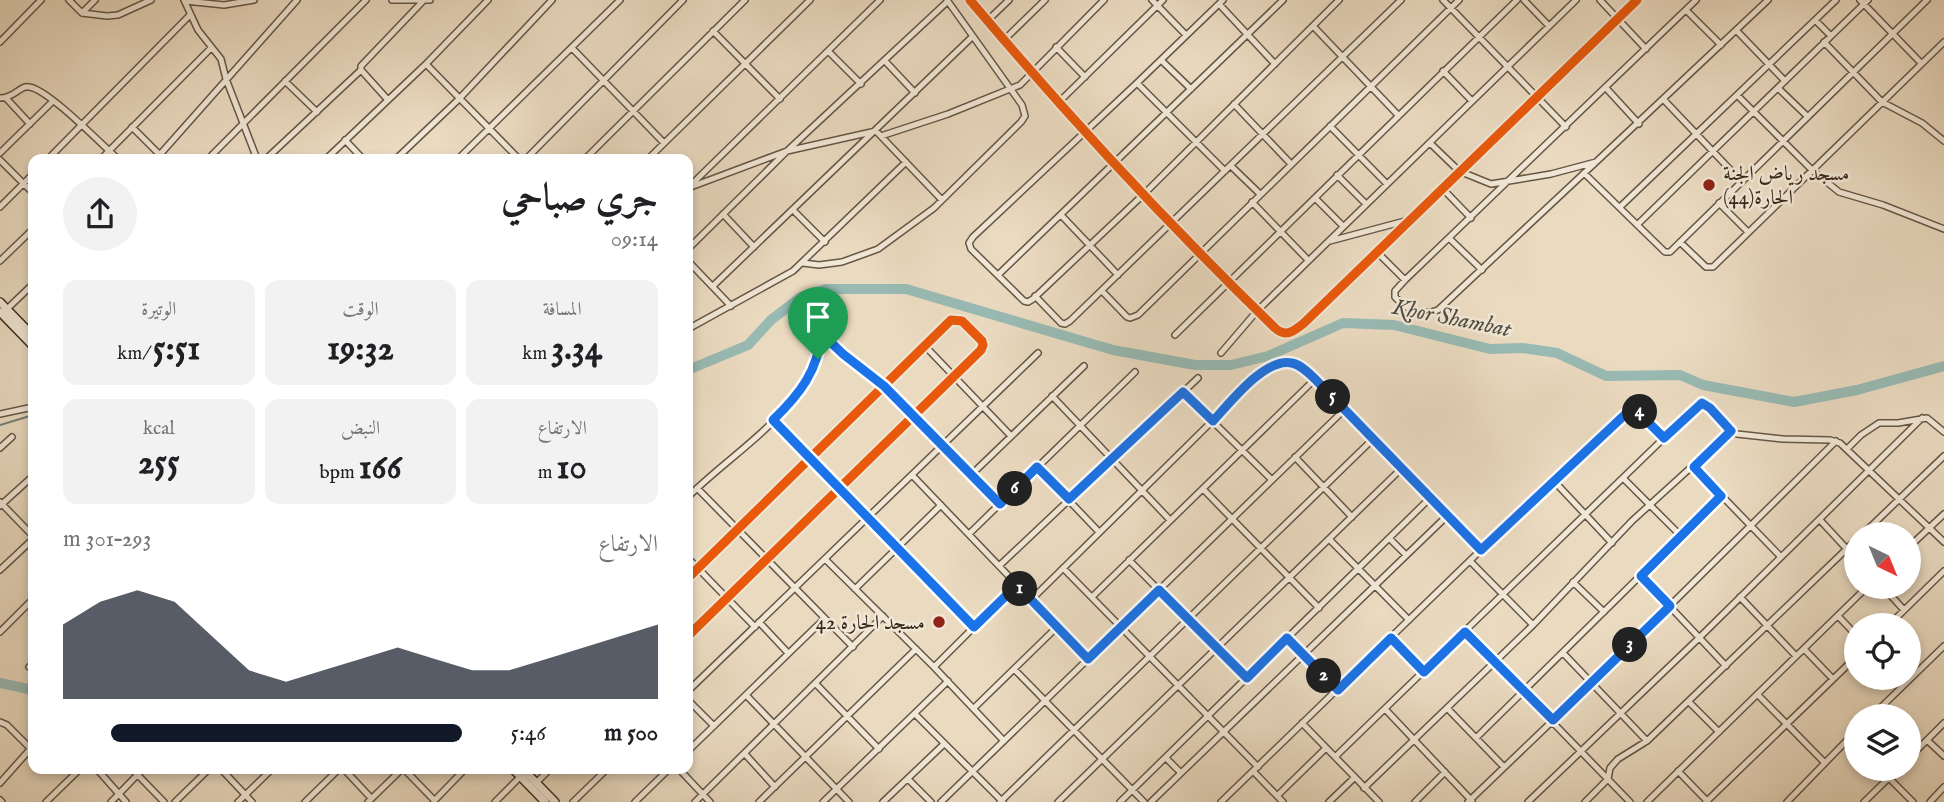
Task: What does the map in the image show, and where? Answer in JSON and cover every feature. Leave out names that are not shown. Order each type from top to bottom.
[{"type":"main road","points":[[0,302],[3,314],[28,341]]},
{"type":"main road","points":[[3,314],[28,332]]},
{"type":"main road","points":[[517,774],[545,802]]},
{"type":"main road","points":[[528,774],[555,802]]},
{"type":"street","points":[[0,42],[41,0]]},
{"type":"street","points":[[69,0],[82,13],[118,15],[151,0]]},
{"type":"street","points":[[82,13],[95,0]]},
{"type":"street","points":[[224,5],[230,0]]},
{"type":"street","points":[[254,0],[224,5],[184,1],[190,15],[221,60],[255,154]]},
{"type":"street","points":[[161,154],[297,0]]},
{"type":"street","points":[[213,154],[366,0]]},
{"type":"street","points":[[392,0],[426,0]]},
{"type":"street","points":[[271,154],[361,70],[363,62],[426,0]]},
{"type":"street","points":[[332,154],[488,0]]},
{"type":"street","points":[[401,154],[459,99],[552,0]]},
{"type":"street","points":[[464,154],[620,0]]},
{"type":"street","points":[[531,154],[683,0]]},
{"type":"street","points":[[590,154],[745,0]]},
{"type":"street","points":[[653,154],[810,0]]},
{"type":"street","points":[[693,183],[880,0]]},
{"type":"street","points":[[693,243],[947,0],[1024,110],[1021,122],[942,200],[904,231],[871,253],[842,262],[819,265],[803,263]]},
{"type":"street","points":[[970,0],[1058,103],[1171,223],[1280,333],[1288,334],[1296,330],[1637,0]]},
{"type":"street","points":[[987,21],[1009,0]]},
{"type":"street","points":[[1004,40],[1045,0]]},
{"type":"street","points":[[693,186],[787,151],[879,134],[1011,90],[1104,0]]},
{"type":"street","points":[[1152,0],[1186,36]]},
{"type":"street","points":[[1058,103],[1163,0]]},
{"type":"street","points":[[998,275],[1282,0]]},
{"type":"street","points":[[1275,64],[1221,2],[973,237],[969,243],[971,249],[1028,302],[1144,194],[1314,26],[1339,0]]},
{"type":"street","points":[[1035,296],[1065,324],[1401,0]]},
{"type":"street","points":[[1443,0],[1566,127]]},
{"type":"street","points":[[1102,291],[1127,317],[1134,317],[1459,0]]},
{"type":"street","points":[[1175,335],[1517,0]]},
{"type":"street","points":[[1524,0],[1549,26]]},
{"type":"street","points":[[1221,353],[1257,311],[1308,260],[1576,0]]},
{"type":"street","points":[[1600,0],[1646,49]]},
{"type":"street","points":[[1696,0],[1405,280],[1395,291],[1395,297],[1411,310],[1430,313],[1447,304],[1768,0]]},
{"type":"street","points":[[1620,207],[1836,0]]},
{"type":"street","points":[[1584,173],[1667,252],[1927,0]]},
{"type":"street","points":[[1637,224],[1864,1],[1921,63]]},
{"type":"street","points":[[1686,10],[1721,46]]},
{"type":"street","points":[[53,154],[190,15]]},
{"type":"street","points":[[1815,20],[1831,36]]},
{"type":"street","points":[[1314,26],[1398,115]]},
{"type":"street","points":[[1736,30],[1785,81]]},
{"type":"street","points":[[713,31],[780,99]]},
{"type":"street","points":[[713,286],[793,209],[879,134],[915,93],[972,37]]},
{"type":"street","points":[[1680,242],[1709,268],[1944,41]]},
{"type":"street","points":[[1824,42],[1882,102],[1922,123],[1944,141]]},
{"type":"street","points":[[1056,47],[1085,77]]},
{"type":"street","points":[[106,154],[211,48]]},
{"type":"street","points":[[572,48],[664,144]]},
{"type":"street","points":[[828,51],[861,84]]},
{"type":"street","points":[[1161,60],[1191,89]]},
{"type":"street","points":[[885,61],[915,93]]},
{"type":"street","points":[[426,64],[514,154]]},
{"type":"street","points":[[361,70],[388,100]]},
{"type":"street","points":[[1443,71],[1472,101]]},
{"type":"street","points":[[285,81],[317,112]]},
{"type":"street","points":[[1137,83],[1225,171]]},
{"type":"street","points":[[3,98],[10,98],[27,86],[52,101],[112,154]]},
{"type":"street","points":[[1606,88],[1639,124]]},
{"type":"street","points":[[1778,88],[1807,116]]},
{"type":"street","points":[[1737,95],[1812,170],[1845,196],[1882,205],[1944,229]]},
{"type":"street","points":[[3,98],[30,124]]},
{"type":"street","points":[[1664,100],[1741,181]]},
{"type":"street","points":[[0,153],[52,101]]},
{"type":"street","points":[[1234,104],[1292,163]]},
{"type":"street","points":[[1330,126],[1387,184]]},
{"type":"street","points":[[132,127],[155,154]]},
{"type":"street","points":[[879,134],[942,200]]},
{"type":"street","points":[[345,140],[358,154]]},
{"type":"street","points":[[1430,143],[1460,171],[1491,184],[1551,174],[1596,162]]},
{"type":"street","points":[[0,160],[28,188]]},
{"type":"street","points":[[693,326],[793,271],[906,162]]},
{"type":"street","points":[[1231,166],[1260,194]]},
{"type":"street","points":[[1338,175],[1366,204]]},
{"type":"street","points":[[0,207],[28,180]]},
{"type":"street","points":[[1442,188],[1471,218]]},
{"type":"street","points":[[1315,198],[1343,226]]},
{"type":"street","points":[[1252,202],[1308,260]]},
{"type":"street","points":[[1719,203],[1748,232]]},
{"type":"street","points":[[793,209],[825,242]]},
{"type":"street","points":[[723,214],[754,247]]},
{"type":"street","points":[[1061,215],[1118,275]]},
{"type":"street","points":[[1327,242],[1408,220]]},
{"type":"street","points":[[0,261],[28,234]]},
{"type":"street","points":[[1450,239],[1482,270]]},
{"type":"street","points":[[1376,251],[1405,280]]},
{"type":"street","points":[[693,266],[731,306]]},
{"type":"street","points":[[3,314],[28,289]]},
{"type":"street","points":[[807,316],[843,354],[884,386],[914,415],[1000,504]]},
{"type":"street","points":[[693,573],[955,319],[962,321],[982,341],[981,350],[693,631]]},
{"type":"street","points":[[693,492],[799,393],[812,373],[820,351],[821,333]]},
{"type":"street","points":[[925,346],[1011,436]]},
{"type":"street","points":[[693,686],[1038,353]]},
{"type":"street","points":[[1031,600],[1265,369],[1277,363],[1297,365],[1315,379],[1481,550]]},
{"type":"street","points":[[971,474],[1084,366]]},
{"type":"street","points":[[969,534],[1135,372]]},
{"type":"street","points":[[999,566],[1198,378]]},
{"type":"street","points":[[1091,597],[1315,379]]},
{"type":"street","points":[[1183,392],[1272,480]]},
{"type":"street","points":[[1052,396],[1170,520]]},
{"type":"street","points":[[1335,757],[1702,403],[1731,431],[1742,435],[1836,441],[1944,542]]},
{"type":"street","points":[[1223,802],[1553,480],[1633,407],[1664,438]]},
{"type":"street","points":[[0,414],[28,408]]},
{"type":"street","points":[[941,802],[1345,409]]},
{"type":"street","points":[[1533,800],[1922,418]]},
{"type":"street","points":[[1847,449],[1879,423],[1931,419],[1944,432]]},
{"type":"street","points":[[773,420],[974,627]]},
{"type":"street","points":[[1364,788],[1533,625],[1650,506],[1731,431]]},
{"type":"street","points":[[0,448],[12,437]]},
{"type":"street","points":[[915,713],[1001,802],[1374,439]]},
{"type":"street","points":[[1385,709],[1471,801],[1836,441]]},
{"type":"street","points":[[1876,522],[1944,456]]},
{"type":"street","points":[[1295,457],[1352,517]]},
{"type":"street","points":[[1037,467],[1099,532]]},
{"type":"street","points":[[1694,467],[1781,557]]},
{"type":"street","points":[[1058,802],[1402,468]]},
{"type":"street","points":[[912,475],[1088,659]]},
{"type":"street","points":[[1623,478],[1681,536]]},
{"type":"street","points":[[28,480],[1,504],[28,533]]},
{"type":"street","points":[[1553,480],[1612,543]]},
{"type":"street","points":[[697,488],[853,647]]},
{"type":"street","points":[[1203,489],[1319,608]]},
{"type":"street","points":[[1476,738],[1721,496]]},
{"type":"street","points":[[1120,802],[1431,497]]},
{"type":"street","points":[[855,589],[941,505]]},
{"type":"street","points":[[1922,534],[1944,513]]},
{"type":"street","points":[[1151,802],[1448,515]]},
{"type":"street","points":[[1820,520],[1844,547]]},
{"type":"street","points":[[1389,538],[1406,555]]},
{"type":"street","points":[[1329,539],[1409,620]]},
{"type":"street","points":[[0,570],[28,543]]},
{"type":"street","points":[[1585,802],[1608,779],[1610,768],[1618,759],[1647,741],[1844,551]]},
{"type":"street","points":[[825,559],[948,681],[1003,741]]},
{"type":"street","points":[[1129,560],[1247,678]]},
{"type":"street","points":[[1470,561],[1533,625]]},
{"type":"street","points":[[693,563],[726,598],[788,653]]},
{"type":"street","points":[[1063,568],[1223,732],[1283,802]]},
{"type":"street","points":[[1901,613],[1944,571]]},
{"type":"street","points":[[1641,576],[1726,666]]},
{"type":"street","points":[[1573,582],[1604,612]]},
{"type":"street","points":[[934,667],[1017,585]]},
{"type":"street","points":[[1740,597],[1796,656]]},
{"type":"street","points":[[1647,802],[1855,599]]},
{"type":"street","points":[[1894,599],[1904,610]]},
{"type":"street","points":[[0,632],[28,604]]},
{"type":"street","points":[[695,802],[883,616]]},
{"type":"street","points":[[1838,616],[1844,622]]},
{"type":"street","points":[[693,746],[824,619]]},
{"type":"street","points":[[974,708],[1057,627]]},
{"type":"street","points":[[1465,632],[1630,802]]},
{"type":"street","points":[[1287,638],[1338,690]]},
{"type":"street","points":[[1391,638],[1424,672]]},
{"type":"street","points":[[1921,668],[1944,646]]},
{"type":"street","points":[[759,802],[916,649]]},
{"type":"street","points":[[1804,649],[1833,679]]},
{"type":"street","points":[[1563,653],[1647,741]]},
{"type":"street","points":[[1678,771],[1707,802],[1844,668]]},
{"type":"street","points":[[1014,669],[1144,802]]},
{"type":"street","points":[[823,802],[948,681]]},
{"type":"street","points":[[816,684],[879,749]]},
{"type":"street","points":[[1884,704],[1899,690]]},
{"type":"street","points":[[746,695],[849,802]]},
{"type":"street","points":[[1758,695],[1824,762]]},
{"type":"street","points":[[1689,702],[1719,732]]},
{"type":"street","points":[[693,705],[714,726]]},
{"type":"street","points":[[1447,708],[1504,767]]},
{"type":"street","points":[[0,722],[28,743]]},
{"type":"street","points":[[1302,723],[1379,802]]},
{"type":"street","points":[[1921,745],[1944,723]]},
{"type":"street","points":[[1927,740],[1944,756]]},
{"type":"street","points":[[1787,802],[1844,743]]},
{"type":"street","points":[[883,802],[944,744]]},
{"type":"street","points":[[1277,796],[1326,748]]},
{"type":"street","points":[[0,783],[28,752]]},
{"type":"street","points":[[744,754],[775,787]]},
{"type":"street","points":[[1166,758],[1181,773]]},
{"type":"street","points":[[1415,802],[1446,772]]},
{"type":"street","points":[[46,802],[75,774]]},
{"type":"street","points":[[101,774],[126,802]]},
{"type":"street","points":[[175,802],[204,774]]},
{"type":"street","points":[[226,774],[252,802]]},
{"type":"street","points":[[238,802],[267,774]]},
{"type":"street","points":[[305,802],[335,774]]},
{"type":"street","points":[[346,774],[370,800],[397,774]]},
{"type":"street","points":[[408,774],[433,801],[460,774]]},
{"type":"street","points":[[536,783],[545,774]]},
{"type":"street","points":[[573,802],[602,774]]},
{"type":"street","points":[[635,802],[664,774]]},
{"type":"street","points":[[684,774],[710,802]]},
{"type":"street","points":[[111,802],[138,775],[164,802]]},
{"type":"street","points":[[495,802],[520,777]]},
{"type":"street","points":[[1329,802],[1354,778]]},
{"type":"street","points":[[908,779],[931,802]]},
{"type":"street","points":[[1864,802],[1886,781]]},
{"type":"street","points":[[1892,781],[1913,802]]},
{"type":"street","points":[[1930,802],[1944,787]]},
{"type":"waterway","name":"Khor Shambat","points":[[693,368],[748,345],[771,320],[801,297],[826,289],[906,289],[1113,350],[1195,365],[1231,365],[1268,356],[1343,323],[1394,325],[1490,349],[1523,348],[1557,353],[1606,376],[1680,375],[1703,385],[1794,402],[1857,390],[1944,366]]},
{"type":"waterway","points":[[0,425],[28,417]]},
{"type":"waterway","name":"Khor Shambat","points":[[0,683],[28,689]]},
{"type":"cycle path","points":[[970,0],[1043,85],[1157,209],[1235,289],[1283,333],[1293,331],[1304,323],[1637,0]]},
{"type":"cycle path","points":[[693,573],[951,320],[962,321],[982,341],[981,350],[693,631]]},
{"type":"place","name":"مسجد رياض الجنة الحارة(44)","points":[[1709,185]]},
{"type":"place","name":"مسجد الحارة 42","points":[[939,622]]},
{"type":"route","points":[[821,333],[884,386],[1000,504],[1037,467],[1069,499],[1183,392],[1213,421],[1265,369],[1277,363],[1289,362],[1315,379],[1481,550],[1630,408],[1636,408],[1664,438],[1702,403],[1707,404],[1731,431],[1694,467],[1721,496],[1641,576],[1670,606],[1553,720],[1465,632],[1424,672],[1391,638],[1338,690],[1287,638],[1247,678],[1159,590],[1088,659],[1017,585],[974,627],[773,420],[806,384],[818,359],[821,333]]}]
